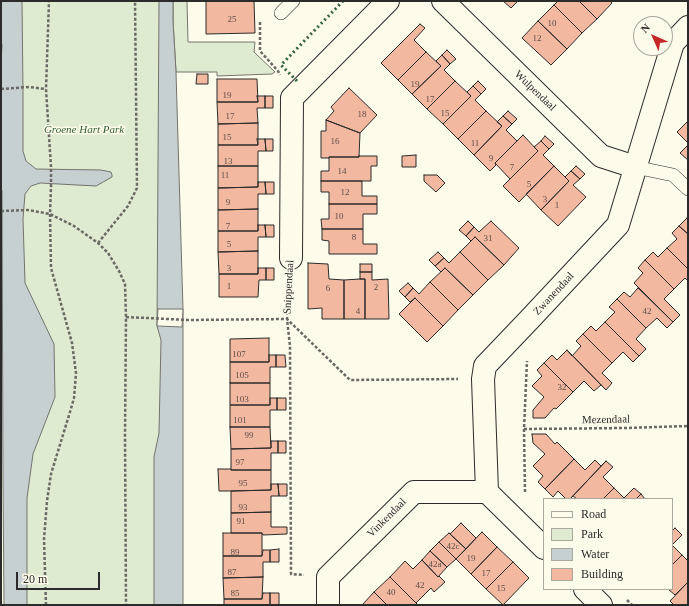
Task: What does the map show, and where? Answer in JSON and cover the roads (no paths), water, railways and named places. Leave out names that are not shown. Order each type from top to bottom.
[{"type":"street","name":"Snippendaal","points":[[291,258],[292,98],[388,1]]},
{"type":"street","name":"Wulpendaal","points":[[443,1],[601,156],[635,167]]},
{"type":"street","name":"Zwanendaal","points":[[487,492],[483,379],[485,366],[618,225],[673,43],[688,27]]},
{"type":"street","name":"Vinkendaal","points":[[328,605],[328,577],[414,492],[487,492]]},
{"type":"street","points":[[487,492],[543,547]]},
{"type":"street","points":[[586,590],[601,605]]},
{"type":"lane","points":[[281,13],[293,1]]},
{"type":"lane","points":[[635,167],[673,175],[688,190]]},
{"type":"water","points":[[1,1],[22,1],[23,151],[26,161],[36,169],[101,170],[111,172],[112,175],[112,177],[96,186],[40,183],[31,186],[25,194],[23,219],[25,283],[54,344],[55,397],[33,454],[27,498],[27,605],[4,605]]},
{"type":"water","points":[[159,1],[173,1],[176,72],[183,309],[183,605],[154,605],[154,457],[159,433],[161,340],[157,326]]},
{"type":"park label","name":"Groene Hart Park","points":[[84,130]]}]
